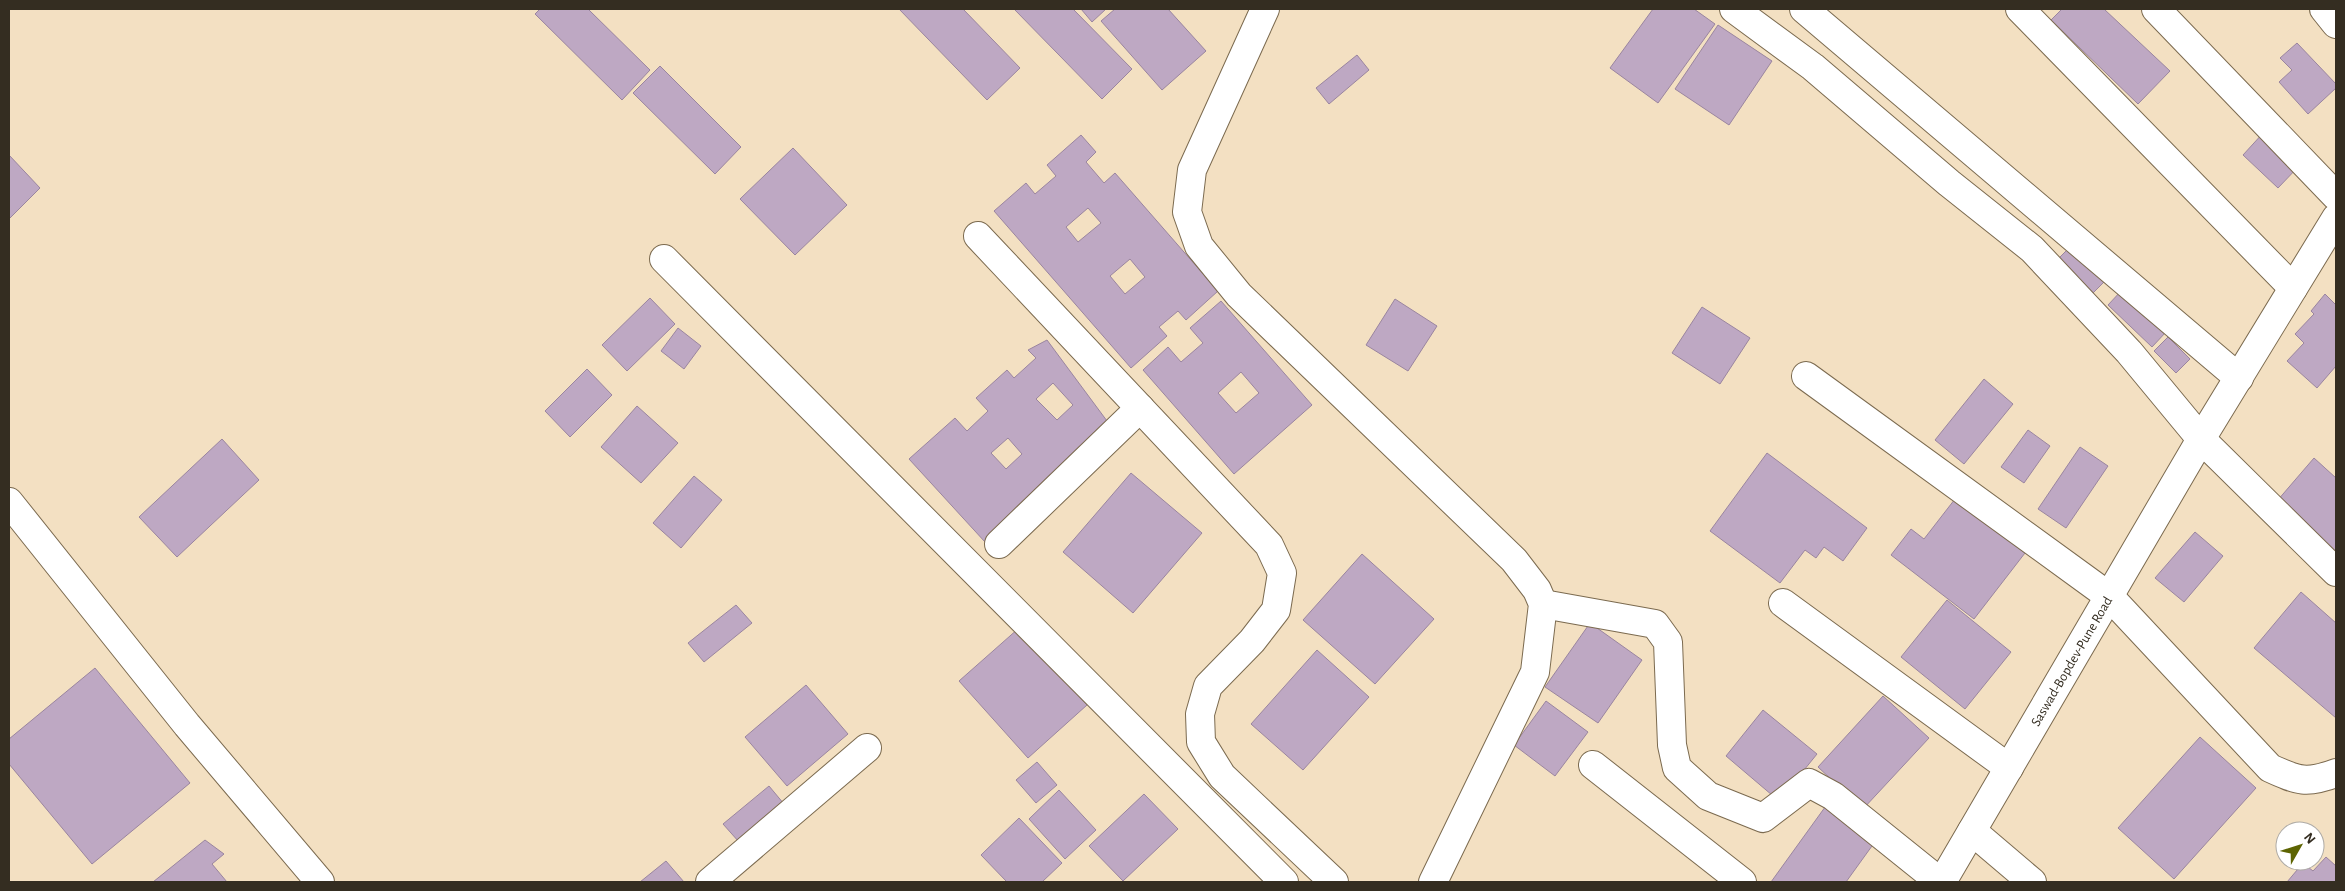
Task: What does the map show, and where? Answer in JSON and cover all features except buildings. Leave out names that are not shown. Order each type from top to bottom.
[{"type":"street","points":[[1265,9],[1192,170],[1187,212],[1199,246],[1239,295],[1514,560],[1537,590],[1543,604],[1535,672],[1433,882]]},
{"type":"street","points":[[1734,9],[1814,67],[1949,183],[2032,249],[2130,352],[2202,439],[2336,572]]},
{"type":"street","points":[[1804,9],[2239,378]]},
{"type":"street","points":[[2020,9],[2294,288]]},
{"type":"street","points":[[2156,9],[2336,196]]},
{"type":"street","points":[[2324,9],[2336,24]]},
{"type":"street","name":"Saswad-Bopdev-Pune Road","points":[[1941,882],[2202,439],[2336,218]]},
{"type":"street","points":[[978,236],[1270,545],[1282,573],[1276,610],[1252,641],[1208,686],[1200,714],[1201,742],[1222,776],[1334,882]]},
{"type":"street","points":[[664,260],[1284,882]]},
{"type":"street","points":[[1806,376],[2110,597],[2270,768],[2292,778],[2314,781],[2336,773]]},
{"type":"street","points":[[1000,544],[1140,408]]},
{"type":"street","points":[[9,502],[187,725],[320,882]]},
{"type":"street","points":[[1783,603],[2009,768]]},
{"type":"street","points":[[1543,604],[1655,624],[1668,642],[1672,745],[1677,768],[1708,796],[1763,818],[1809,783],[1833,796],[1941,882]]},
{"type":"street","points":[[710,882],[867,748]]},
{"type":"street","points":[[1593,765],[1742,882]]},
{"type":"street","points":[[1972,831],[2032,882]]}]
